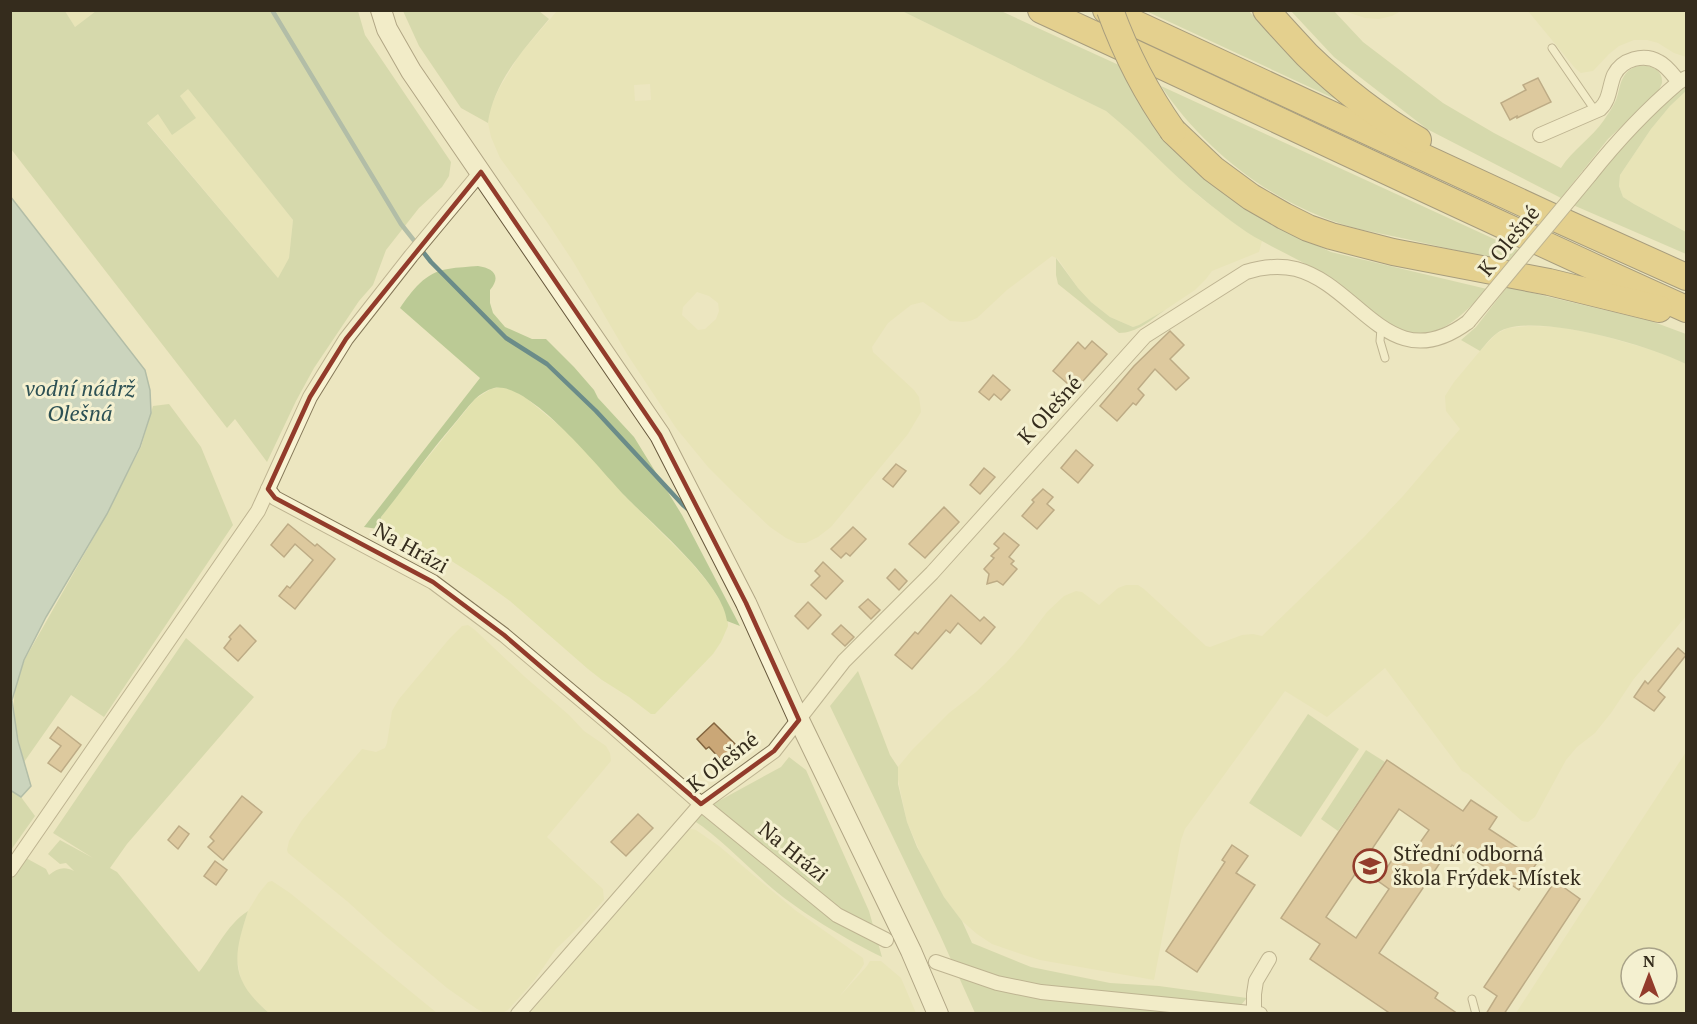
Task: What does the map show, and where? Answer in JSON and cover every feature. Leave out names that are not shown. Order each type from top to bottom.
[{"type":"highway","points":[[1041,10],[1537,242],[1686,309]]},
{"type":"highway","points":[[1108,10],[1143,86],[1173,131],[1213,170],[1284,216],[1331,236],[1393,252],[1550,282],[1686,316]]},
{"type":"highway","points":[[1108,10],[1686,277]]},
{"type":"highway","points":[[1266,10],[1308,56],[1351,93],[1399,129],[1545,213]]},
{"type":"street","points":[[381,10],[387,28],[411,71],[660,435],[746,603],[799,720],[912,951],[938,1014]]},
{"type":"street","name":"K Olešné","points":[[518,1014],[701,804],[774,751],[844,662],[932,573],[1145,336],[1246,272],[1273,267],[1297,269],[1316,278],[1382,328],[1400,338],[1429,340],[1450,334],[1468,322],[1628,130],[1683,80],[1655,60],[1643,58],[1629,61],[1617,70],[1606,101],[1596,112]]},
{"type":"street","points":[[1540,135],[1596,112]]},
{"type":"street","points":[[10,870],[258,511],[310,397],[346,339],[481,172]]},
{"type":"street","name":"Na Hrázi","points":[[268,489],[275,498],[433,582],[504,635],[701,804],[837,915],[886,940]]},
{"type":"street","points":[[936,962],[997,983],[1041,992],[1255,1013],[1256,981],[1269,959]]},
{"type":"lane","points":[[1552,48],[1596,112]]},
{"type":"lane","points":[[1382,328],[1380,341],[1385,358]]},
{"type":"lane","points":[[1472,999],[1476,1014]]},
{"type":"highlighted area","points":[[481,172],[660,435],[746,603],[799,720],[774,751],[701,804],[504,635],[433,582],[275,498],[268,489],[310,397],[346,339]]},
{"type":"green space","points":[[11,11],[65,11],[75,27],[96,11],[358,11],[365,35],[451,162],[449,176],[442,187],[419,208],[386,250],[373,285],[359,301],[314,368],[267,462],[235,419],[227,428],[11,149]],"holes":[[[188,89],[293,220],[289,258],[278,278],[147,123],[158,114],[172,135],[196,118],[180,96]]]},
{"type":"green space","points":[[65,11],[96,11],[75,27]]},
{"type":"green space","points":[[403,11],[539,11],[549,19],[503,80],[491,108],[488,123],[461,108],[419,46]]},
{"type":"green space","points":[[557,11],[902,11],[1106,111],[1124,125],[1201,198],[1262,241],[1259,252],[1212,271],[1195,290],[1165,310],[1133,327],[1110,317],[1091,302],[1058,259],[1052,256],[1007,290],[977,318],[970,321],[950,321],[923,302],[911,305],[888,323],[872,347],[873,352],[914,390],[919,397],[921,412],[908,434],[831,527],[806,543],[797,543],[770,527],[735,494],[708,467],[676,428],[627,354],[574,263],[500,158],[488,123],[490,108],[520,54]],"holes":[[[650,84],[651,100],[635,101],[634,85]],[[697,292],[709,296],[718,303],[719,311],[716,319],[705,329],[698,330],[682,315],[683,307]]]},
{"type":"green space","points":[[902,11],[1001,11],[1121,66],[1276,226],[1331,252],[1487,289],[1466,311],[1439,330],[1421,335],[1394,328],[1367,311],[1311,268],[1254,237],[1232,222],[1190,189],[1106,111]]},
{"type":"green space","points":[[1146,11],[1249,11],[1262,26],[1346,104]]},
{"type":"green space","points":[[1291,11],[1334,11],[1363,42],[1443,103],[1561,168],[1604,120],[1615,103],[1621,81],[1628,71],[1638,66],[1650,66],[1659,72],[1662,83],[1658,92],[1608,139],[1561,198],[1427,129],[1334,57]]},
{"type":"green space","points":[[1344,11],[1401,11],[1379,19],[1365,18]]},
{"type":"green space","points":[[1528,11],[1686,11],[1686,57],[1658,43],[1634,40],[1619,46],[1593,71],[1581,73]]},
{"type":"green space","points":[[1686,85],[1686,91],[1651,129],[1620,175],[1619,186],[1623,197],[1686,232],[1686,254],[1573,205],[1636,128],[1661,103]]},
{"type":"green space","points":[[1161,86],[1518,250],[1509,262],[1353,227],[1298,207],[1253,180],[1232,164],[1193,127]]},
{"type":"green space","points":[[188,88],[293,220],[289,259],[278,278],[147,122],[157,114],[195,118],[180,96]]},
{"type":"green space","points":[[1686,91],[1686,232],[1623,197],[1619,186],[1620,175],[1651,129]]},
{"type":"green space","points":[[1056,258],[1078,288],[1110,317],[1133,327],[1165,310],[1138,328],[1119,333],[1058,284]]},
{"type":"green space","points":[[478,266],[494,274],[495,281],[490,290],[490,303],[493,313],[505,327],[532,339],[546,339],[574,367],[598,398],[634,437],[682,515],[740,626],[727,621],[723,606],[713,589],[685,555],[625,496],[564,430],[526,398],[509,390],[494,388],[479,395],[381,517],[379,524],[385,530],[364,527],[480,378],[400,308],[414,289],[432,274],[452,268]]},
{"type":"green space","points":[[1507,287],[1651,321],[1686,334],[1686,364],[1624,341],[1548,326],[1503,329],[1492,337],[1480,351],[1461,340],[1476,327]]},
{"type":"green space","points":[[1559,327],[1596,334],[1670,355],[1686,364],[1686,616],[1633,680],[1595,733],[1577,747],[1566,760],[1535,817],[1528,822],[1522,821],[1462,771],[1385,668],[1327,717],[1285,691],[1185,829],[1154,980],[1040,960],[992,944],[962,921],[927,868],[907,822],[897,775],[898,767],[912,750],[949,713],[976,692],[1006,663],[1047,612],[1064,596],[1076,591],[1082,592],[1099,605],[1118,588],[1138,585],[1206,646],[1210,647],[1242,635],[1262,636],[1364,537],[1403,496],[1460,429],[1446,411],[1445,396],[1480,351],[1496,334],[1508,328]]},
{"type":"green space","points":[[500,387],[513,390],[526,398],[581,446],[624,495],[689,560],[710,585],[727,614],[728,626],[713,654],[655,714],[651,714],[602,680],[510,601],[478,578],[450,560],[385,530],[379,523],[381,517],[408,482],[475,399],[491,389]]},
{"type":"green space","points":[[169,404],[201,447],[233,525],[104,717],[71,695],[24,762],[14,701],[16,685],[25,659],[107,514],[141,447],[153,406]]},
{"type":"green space","points":[[468,625],[584,731],[606,746],[611,761],[547,837],[603,889],[604,900],[556,949],[534,981],[508,1010],[502,1013],[485,1013],[447,988],[287,850],[289,841],[302,820],[362,749],[376,752],[385,748],[392,711],[399,699],[450,638],[462,626]]},
{"type":"green space","points":[[186,638],[254,697],[127,844],[110,868],[117,872],[199,972],[227,931],[248,911],[239,942],[238,966],[247,989],[269,1013],[11,1014],[11,880],[26,858],[46,869],[49,875],[61,868],[74,871],[66,863],[60,864],[48,854],[60,840],[93,858],[53,833]]},
{"type":"green space","points":[[858,671],[890,755],[898,767],[898,784],[907,822],[917,847],[944,897],[962,921],[972,943],[1031,967],[1110,983],[1159,986],[1247,998],[1234,1013],[975,1013],[830,706]]},
{"type":"green space","points":[[1308,714],[1359,749],[1301,837],[1249,803]]},
{"type":"green space","points":[[1366,750],[1385,762],[1338,831],[1321,819]]},
{"type":"green space","points":[[1686,752],[1686,1013],[1516,1013]]},
{"type":"green space","points":[[789,757],[806,770],[869,911],[882,957],[840,935],[798,908],[693,820],[715,803],[781,767]]},
{"type":"green space","points":[[11,790],[21,797],[35,816],[11,850]]},
{"type":"green space","points":[[691,829],[719,846],[795,910],[863,958],[864,964],[839,997],[870,961],[881,961],[901,978],[916,1013],[529,1014],[530,1007],[684,832]]},
{"type":"green space","points":[[272,881],[290,893],[437,1013],[269,1013],[245,989],[236,955],[248,911],[259,893],[268,882]]},
{"type":"water","name":"vodní nádrž Olešná","points":[[10,196],[145,370],[150,390],[151,413],[140,447],[107,514],[46,617],[24,660],[12,700],[18,741],[31,786],[21,797],[10,790]]},
{"type":"building","points":[[1538,78],[1551,102],[1510,120],[1501,103],[1526,90],[1523,85]]},
{"type":"building","points":[[1170,331],[1184,345],[1170,359],[1189,378],[1176,390],[1155,369],[1138,389],[1144,395],[1136,405],[1133,403],[1117,421],[1100,406],[1134,366]]},
{"type":"building","points":[[1092,341],[1107,354],[1075,390],[1053,371],[1078,342],[1085,349]]},
{"type":"building","points":[[993,375],[1010,390],[1001,400],[994,394],[989,400],[979,392]]},
{"type":"building","points":[[1076,450],[1093,465],[1078,483],[1061,468]]},
{"type":"building","points":[[896,464],[906,471],[893,487],[883,479]]},
{"type":"building","points":[[984,468],[995,477],[980,494],[970,485]]},
{"type":"building","points":[[1043,489],[1053,497],[1047,504],[1054,510],[1037,529],[1022,516],[1034,502],[1032,500]]},
{"type":"building","points":[[944,507],[959,522],[925,558],[909,544]]},
{"type":"building","points":[[288,524],[335,559],[295,609],[279,596],[287,586],[290,588],[313,560],[295,544],[284,557],[271,545]]},
{"type":"building","points":[[853,527],[866,539],[850,556],[846,553],[841,558],[831,549]]},
{"type":"building","points":[[1004,533],[1019,545],[1009,557],[1014,561],[1011,564],[1017,569],[1003,585],[997,581],[987,584],[989,574],[984,569],[994,558],[991,556],[999,548],[994,544]]},
{"type":"building","points":[[823,562],[843,581],[826,599],[811,585],[820,576],[815,571]]},
{"type":"building","points":[[895,569],[907,581],[899,590],[887,578]]},
{"type":"building","points":[[951,595],[980,621],[984,617],[995,627],[981,644],[958,623],[950,633],[946,630],[912,669],[895,655],[915,632],[918,634]]},
{"type":"building","points":[[868,599],[880,610],[871,619],[859,607]]},
{"type":"building","points":[[808,602],[821,615],[808,629],[795,616]]},
{"type":"building","points":[[240,625],[256,641],[238,661],[224,648],[231,639],[229,637]]},
{"type":"building","points":[[841,625],[854,637],[845,646],[832,634]]},
{"type":"building","points":[[1678,648],[1686,655],[1658,691],[1665,697],[1654,711],[1634,697],[1645,681],[1648,684]]},
{"type":"building","points":[[714,723],[736,745],[721,760],[709,747],[706,749],[697,739]]},
{"type":"building","points":[[58,727],[81,745],[61,772],[48,763],[61,746],[50,738]]},
{"type":"building","points":[[1387,760],[1463,811],[1471,800],[1497,817],[1489,829],[1538,861],[1519,890],[1452,845],[1379,953],[1438,993],[1435,998],[1458,1014],[1391,1014],[1310,959],[1320,944],[1281,918]],"holes":[[[1399,809],[1429,830],[1409,858],[1398,851],[1378,881],[1389,889],[1356,938],[1326,917]]]},
{"type":"building","points":[[242,796],[262,812],[223,860],[208,847],[214,841],[210,837]]},
{"type":"building","points":[[638,814],[653,828],[626,856],[611,842]]},
{"type":"building","points":[[179,826],[189,834],[178,849],[168,840]]},
{"type":"building","points":[[1232,845],[1248,856],[1236,873],[1255,885],[1197,972],[1166,951],[1225,862],[1222,860]]},
{"type":"building","points":[[215,861],[227,870],[216,885],[204,876]]},
{"type":"building","points":[[1555,881],[1580,899],[1504,1014],[1486,1014],[1497,996],[1484,987]]},
{"type":"waterway","points":[[272,10],[401,224],[431,262],[506,338],[547,364],[596,411],[690,511]]},
{"type":"place","name":"Střední odborná škola Frýdek-Místek","points":[[1370,866]]}]
